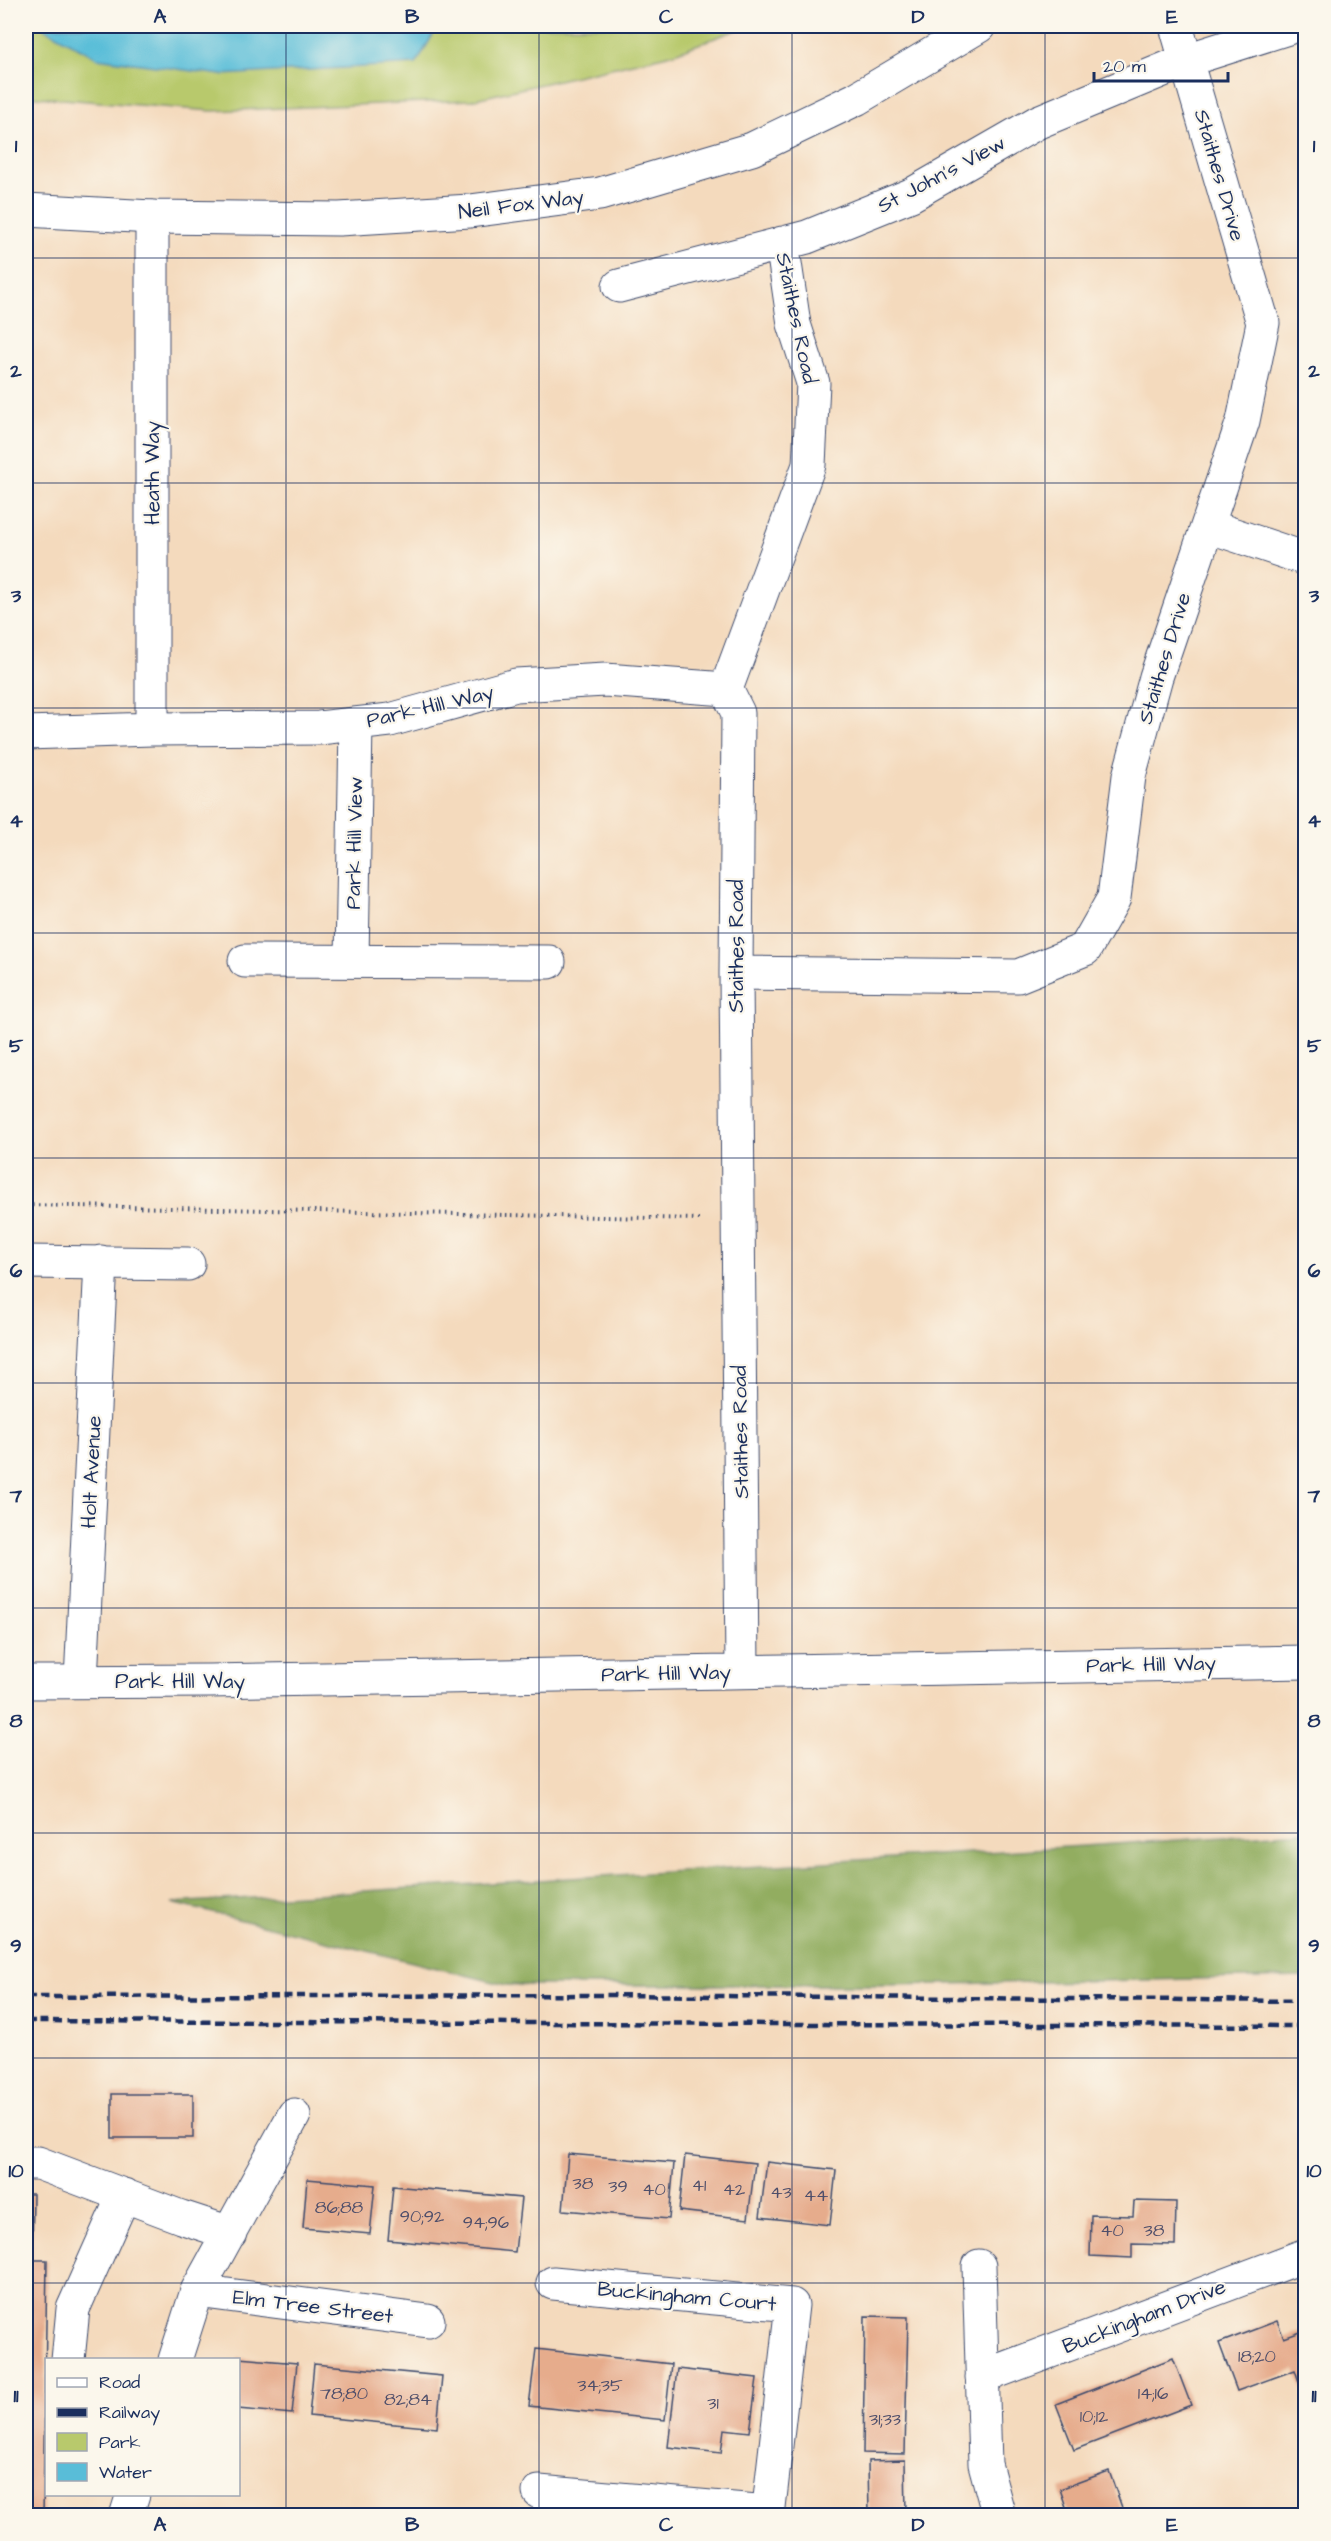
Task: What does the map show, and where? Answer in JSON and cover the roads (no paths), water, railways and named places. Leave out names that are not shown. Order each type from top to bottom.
[{"type":"street","name":"Neil Fox Way","points":[[26,210],[152,217],[351,218],[470,211],[600,194],[752,149],[856,99],[980,26]]},
{"type":"street","name":"Staithes Drive","points":[[735,973],[1018,976],[1085,949],[1114,898],[1129,776],[1156,677],[1243,421],[1263,323],[1176,26]]},
{"type":"street","name":"St John's View","points":[[619,286],[807,237],[911,195],[1038,122],[1187,60],[1294,26]]},
{"type":"street","name":"Heath Way","points":[[152,217],[152,729]]},
{"type":"street","name":"Staithes Road","points":[[742,1671],[735,973],[738,713],[726,689],[809,465],[813,383],[794,324],[782,243]]},
{"type":"street","points":[[1208,526],[1305,559]]},
{"type":"street","name":"Park Hill Way","points":[[26,733],[152,729],[319,728],[390,720],[516,685],[605,680],[726,689]]},
{"type":"street","name":"Park Hill View","points":[[352,962],[356,724]]},
{"type":"street","points":[[245,961],[549,962]]},
{"type":"street","points":[[26,1262],[188,1264]]},
{"type":"street","name":"Holt Avenue","points":[[81,1682],[101,1262]]},
{"type":"street","name":"Park Hill Way","points":[[26,1682],[1305,1662]]},
{"type":"street","name":"Elm Tree Street","points":[[176,2358],[197,2291],[294,2115]]},
{"type":"street","points":[[26,2163],[38,2163],[230,2233]]},
{"type":"street","points":[[68,2358],[73,2308],[124,2195]]},
{"type":"street","name":"Buckingham Drive","points":[[982,2377],[1305,2256]]},
{"type":"street","points":[[979,2266],[985,2464],[999,2516]]},
{"type":"street","name":"Buckingham Court","points":[[539,2492],[768,2514],[792,2306],[553,2283]]},
{"type":"street","name":"Elm Tree Street","points":[[197,2291],[428,2321]]},
{"type":"street","points":[[126,2516],[132,2496]]},
{"type":"water","points":[[40,26],[438,26],[416,64],[221,75],[97,58]]},
{"type":"railway","points":[[26,1997],[604,1995],[1306,2001]]},
{"type":"railway","points":[[26,2021],[1306,2026]]}]
